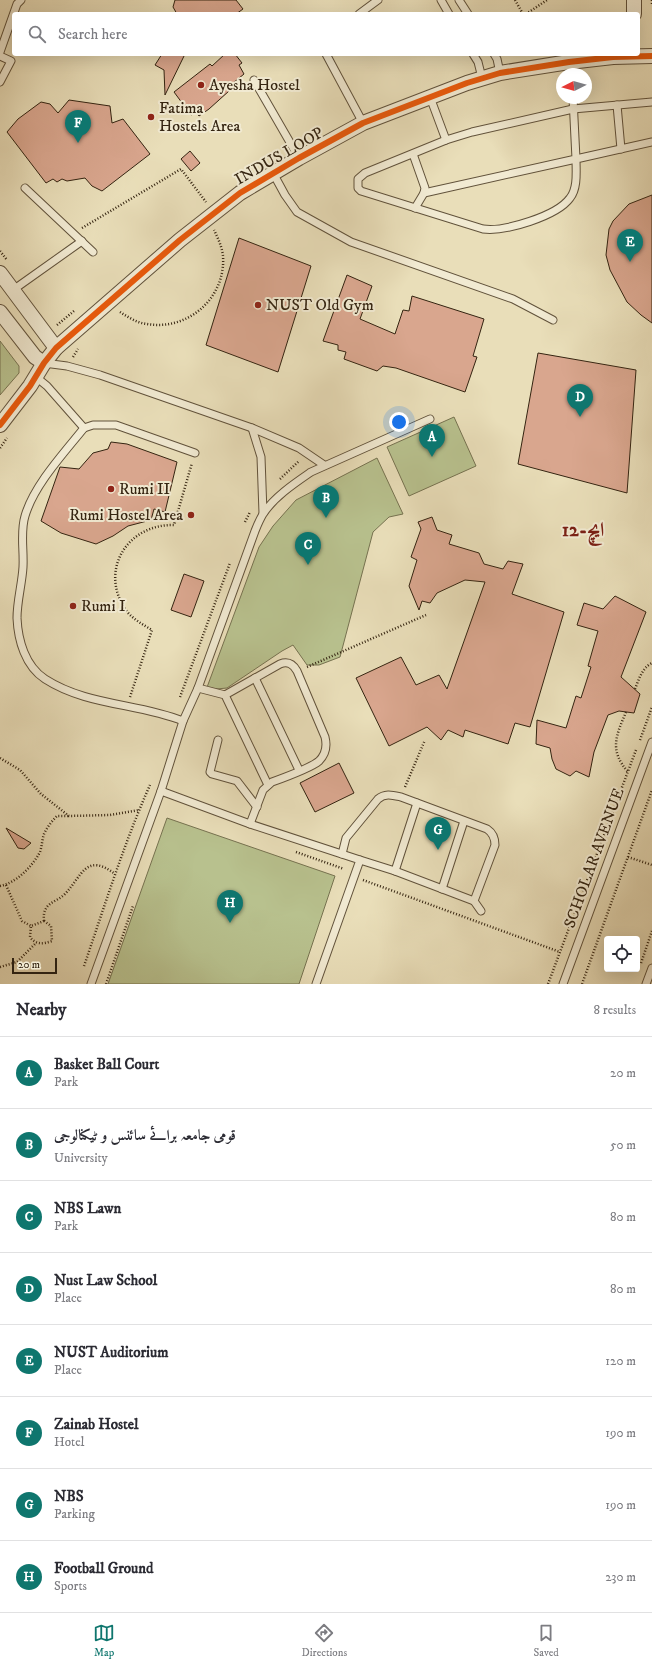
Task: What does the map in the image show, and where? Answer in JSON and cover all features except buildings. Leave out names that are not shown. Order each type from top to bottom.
[{"type":"street","points":[[634,0],[634,12]]},
{"type":"street","name":"INDUS LOOP","points":[[640,55],[652,56]]},
{"type":"street","name":"INDUS LOOP","points":[[4,431],[44,362],[56,348],[180,240],[240,193],[273,173],[363,123],[482,78],[539,66],[570,68],[630,56]]},
{"type":"street","points":[[0,273],[56,348]]},
{"type":"street","points":[[0,312],[35,357],[44,362]]},
{"type":"lane","points":[[14,12],[17,4],[21,0]]},
{"type":"lane","points":[[362,12],[378,0]]},
{"type":"lane","points":[[441,0],[448,12]]},
{"type":"lane","points":[[459,0],[467,12]]},
{"type":"lane","points":[[0,52],[12,18]]},
{"type":"lane","points":[[0,56],[11,61],[0,82]]},
{"type":"lane","points":[[327,56],[363,123]]},
{"type":"lane","points":[[474,56],[478,62],[482,78]]},
{"type":"lane","points":[[495,56],[500,73]]},
{"type":"lane","points":[[254,80],[299,158]]},
{"type":"lane","points":[[430,97],[446,140]]},
{"type":"lane","points":[[574,104],[574,109],[576,159],[575,187],[571,198],[548,214],[524,223],[500,229],[483,229],[361,191],[357,184],[358,180],[365,173],[446,140],[472,132],[574,109],[652,102]]},
{"type":"lane","points":[[617,105],[621,149]]},
{"type":"lane","points":[[424,194],[652,142]]},
{"type":"lane","points":[[413,154],[424,183],[424,194],[415,208]]},
{"type":"lane","points":[[273,173],[285,195],[297,212],[352,242],[513,299],[553,320]]},
{"type":"lane","points":[[25,188],[93,252]]},
{"type":"lane","points":[[13,290],[82,241]]},
{"type":"lane","points":[[44,362],[67,366],[100,375],[252,428],[299,448],[324,465]]},
{"type":"lane","points":[[36,377],[47,386],[84,428]]},
{"type":"lane","points":[[91,984],[161,791],[183,721],[198,688],[254,531],[264,513],[276,500],[297,482],[324,465],[430,419]]},
{"type":"lane","points":[[183,721],[128,706],[82,697],[45,678],[36,672],[24,653],[19,637],[17,617],[23,572],[24,548],[22,536],[25,515],[37,489],[84,428],[116,425],[195,453]]},
{"type":"lane","points":[[252,428],[261,457],[264,513]]},
{"type":"lane","points":[[198,688],[225,695],[284,663],[294,666],[325,737],[326,748],[320,759],[268,785],[263,790],[250,824]]},
{"type":"lane","points":[[255,678],[299,770]]},
{"type":"lane","points":[[225,695],[268,785]]},
{"type":"lane","points":[[218,740],[210,772],[237,781],[257,807]]},
{"type":"lane","name":"SCHOLAR AVENUE","points":[[563,984],[652,742]]},
{"type":"lane","points":[[161,791],[250,824],[395,871],[474,901],[481,911]]},
{"type":"lane","points":[[342,854],[346,838],[382,795],[389,794],[418,803],[492,832],[495,845],[474,901]]},
{"type":"lane","points":[[395,871],[418,803]]},
{"type":"lane","points":[[442,889],[464,821]]},
{"type":"lane","points":[[316,984],[360,860]]},
{"type":"lane","points":[[646,984],[652,968]]},
{"type":"path","points":[[515,0],[524,12]]},
{"type":"path","points":[[528,12],[547,0]]},
{"type":"path","points":[[73,233],[182,169],[208,204]]},
{"type":"path","points":[[120,312],[132,320],[161,326],[182,321],[201,310],[211,298],[218,285],[222,271],[223,256],[220,242],[214,228]]},
{"type":"path","points":[[0,448],[4,431]]},
{"type":"path","points":[[128,706],[152,630],[134,618],[125,609],[118,594],[115,579],[116,566],[124,549],[136,536],[149,528],[163,525],[174,525],[195,453]]},
{"type":"path","points":[[296,456],[302,459]]},
{"type":"path","points":[[297,671],[426,615]]},
{"type":"path","points":[[635,689],[642,672],[646,666],[652,663]]},
{"type":"path","points":[[548,984],[652,707]]},
{"type":"path","points":[[626,712],[616,735],[618,756],[628,772],[640,775]]},
{"type":"path","points":[[401,797],[425,740]]},
{"type":"path","points":[[0,758],[20,770],[41,794],[69,816]]},
{"type":"path","points":[[582,984],[652,790]]},
{"type":"path","points":[[0,886],[6,885],[25,872],[40,852],[44,833],[50,823],[57,816],[110,814],[139,810],[156,803]]},
{"type":"path","points":[[83,969],[115,874],[139,810]]},
{"type":"path","points":[[628,857],[652,865]]},
{"type":"path","points":[[31,926],[30,937],[36,943],[45,944],[52,941],[51,926],[44,920],[43,915],[47,907],[57,899],[64,896],[84,869],[91,866],[100,866],[109,869],[115,874]]},
{"type":"path","points":[[361,879],[560,952]]},
{"type":"path","points":[[6,885],[22,921],[31,926]]},
{"type":"path","points":[[31,926],[44,920]]},
{"type":"path","points":[[640,966],[652,932]]},
{"type":"path","points":[[0,967],[17,962],[36,943]]},
{"type":"green space","points":[[0,341],[19,366],[19,373],[0,395]]},
{"type":"green space","points":[[454,417],[476,466],[409,496],[387,447]]},
{"type":"green space","points":[[377,458],[403,514],[389,517],[373,532],[340,657],[319,665],[307,665],[293,645],[227,688],[206,690],[259,547],[273,526],[296,500]]},
{"type":"green space","points":[[167,818],[335,876],[299,984],[108,984]]},
{"type":"cycle path","points":[[0,425],[30,386],[44,363],[56,348],[180,240],[240,193],[299,158],[363,123],[467,83],[500,73],[569,62],[613,57],[652,56]]},
{"type":"place","name":"Ayesha Hostel","points":[[201,85]]},
{"type":"place","name":"Fatima Hostels Area","points":[[151,117]]},
{"type":"place","name":"Zainab Hostel","points":[[78,143]]},
{"type":"place","name":"NUST Auditorium","points":[[630,262]]},
{"type":"place","name":"NUST Old Gym","points":[[258,305]]},
{"type":"place","name":"Nust Law School","points":[[580,417]]},
{"type":"place","name":"Basket Ball Court","points":[[432,457]]},
{"type":"place","name":"Rumi II","points":[[111,489]]},
{"type":"place","name":"Rumi Hostel Area","points":[[191,515]]},
{"type":"place","name":"قومی جامعہ برائے سائنس و ٹیکنالوجی","points":[[326,518]]},
{"type":"place","name":"NBS Lawn","points":[[308,565]]},
{"type":"place","name":"Rumi I","points":[[73,606]]},
{"type":"place","name":"NBS","points":[[438,850]]},
{"type":"place","name":"Football Ground","points":[[230,923]]},
{"type":"district","name":"ایچ-12","points":[[583,530]]}]
